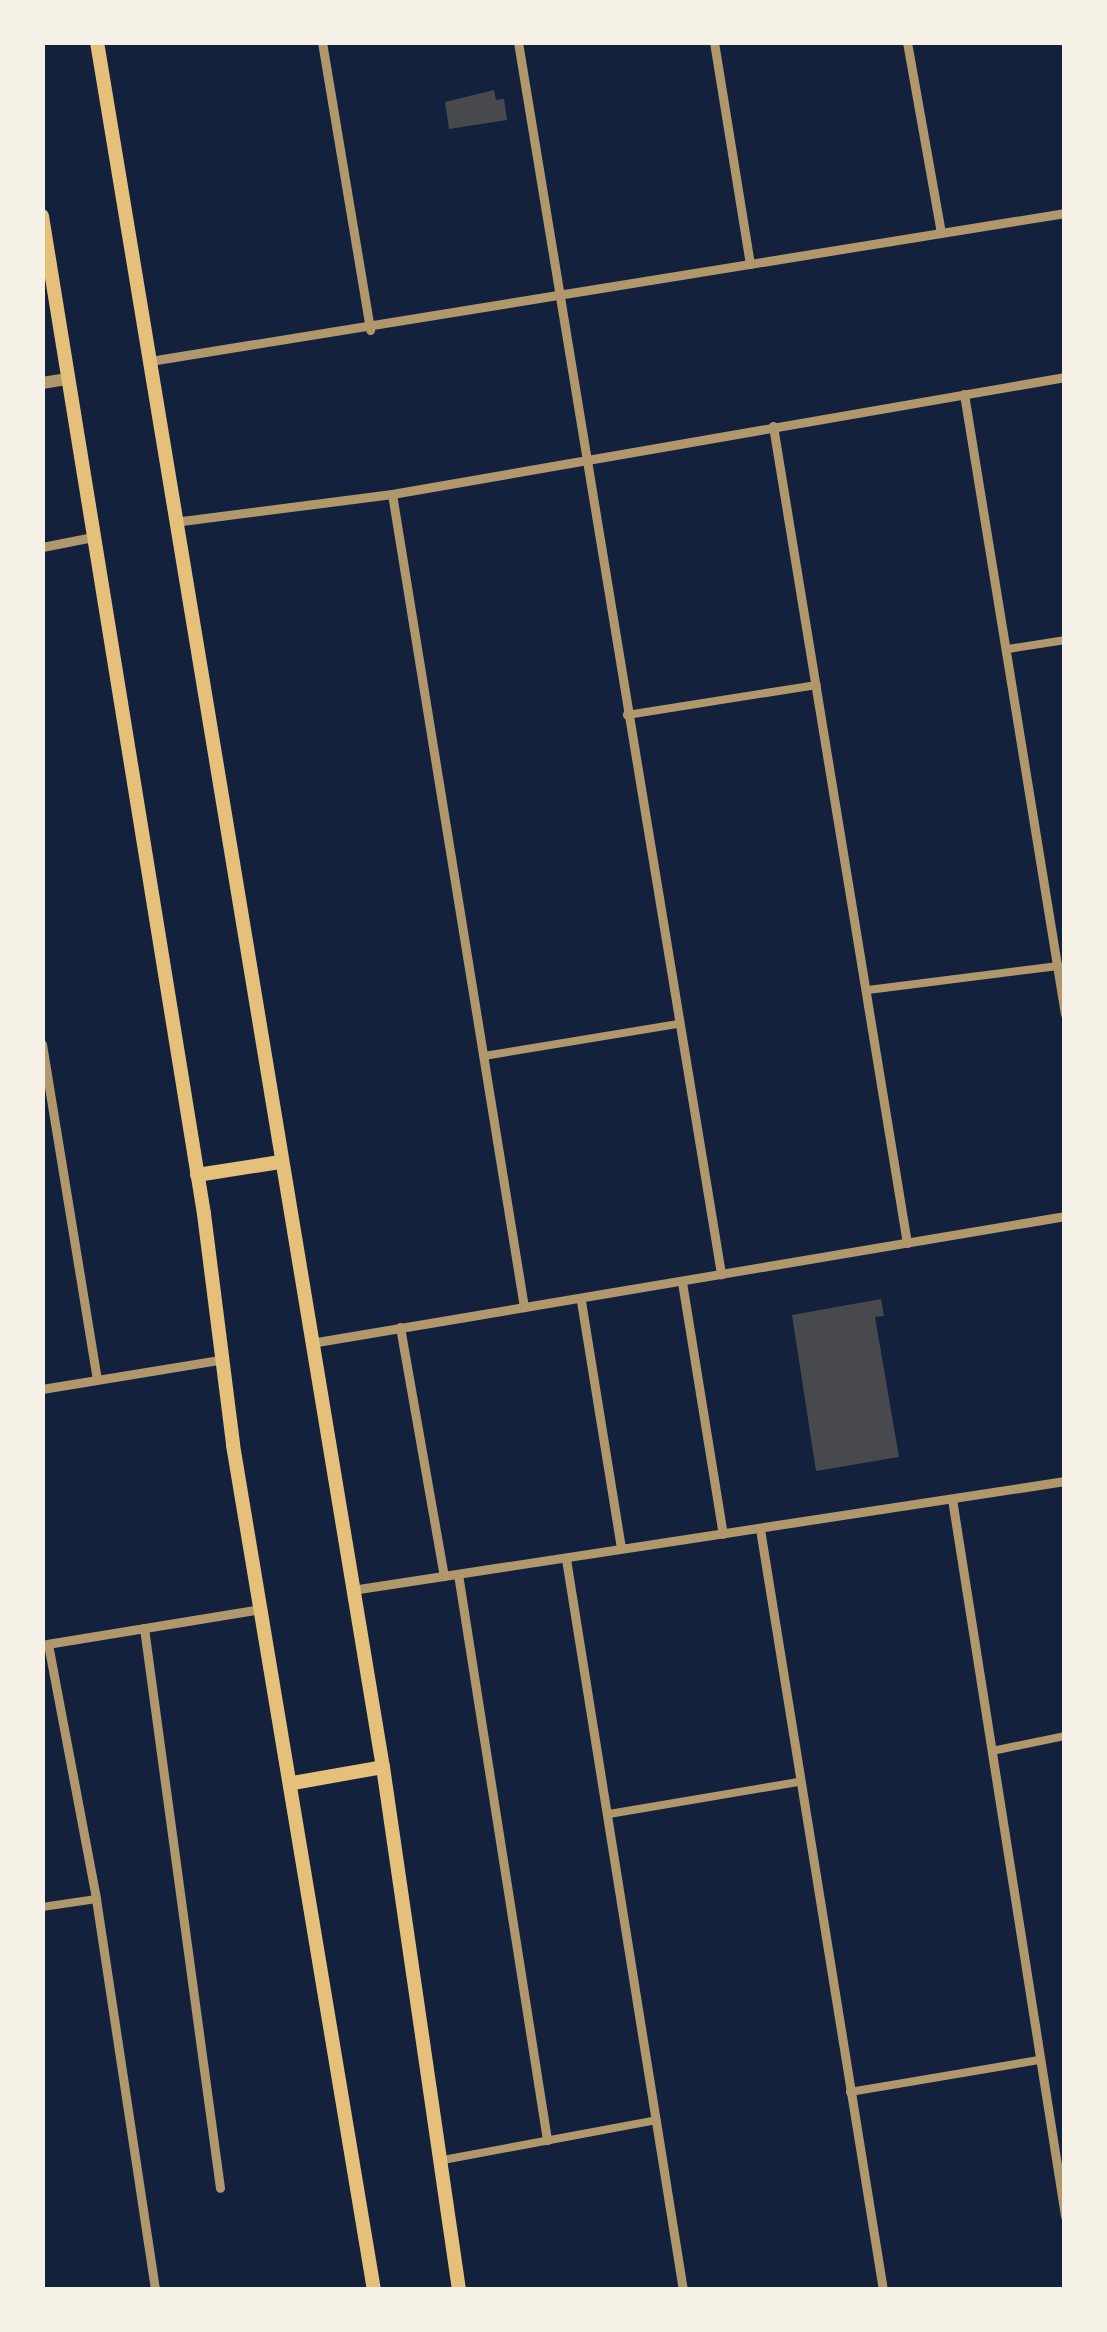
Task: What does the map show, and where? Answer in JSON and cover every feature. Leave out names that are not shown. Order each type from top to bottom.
[{"type":"main road","points":[[97,42],[383,1768],[460,2290]]},
{"type":"main road","points":[[42,216],[197,1175],[220,1360],[374,2290]]},
{"type":"main road","points":[[197,1175],[280,1162]]},
{"type":"main road","points":[[292,1783],[383,1768]]},
{"type":"street","points":[[322,42],[370,330]]},
{"type":"street","points":[[518,42],[625,716],[721,1274]]},
{"type":"street","points":[[714,42],[750,264]]},
{"type":"street","points":[[907,42],[941,233]]},
{"type":"street","points":[[150,362],[370,330],[1065,213]]},
{"type":"street","points":[[174,522],[392,494],[1065,377]]},
{"type":"street","points":[[42,382],[68,379]]},
{"type":"street","points":[[964,394],[1065,1013]]},
{"type":"street","points":[[773,426],[907,1243]]},
{"type":"street","points":[[392,494],[524,1307]]},
{"type":"street","points":[[42,547],[93,537]]},
{"type":"street","points":[[1008,649],[1065,640]]},
{"type":"street","points":[[625,716],[817,685]]},
{"type":"street","points":[[868,990],[1058,966]]},
{"type":"street","points":[[484,1056],[678,1024]]},
{"type":"street","points":[[42,1044],[98,1380]]},
{"type":"street","points":[[311,1343],[1065,1216]]},
{"type":"street","points":[[682,1282],[723,1534]]},
{"type":"street","points":[[581,1301],[622,1548]]},
{"type":"street","points":[[400,1327],[444,1576]]},
{"type":"street","points":[[42,1389],[220,1360]]},
{"type":"street","points":[[352,1590],[1065,1481]]},
{"type":"street","points":[[952,1499],[1065,2216]]},
{"type":"street","points":[[760,1529],[883,2290]]},
{"type":"street","points":[[566,1559],[683,2290]]},
{"type":"street","points":[[458,1574],[547,2140]]},
{"type":"street","points":[[155,2290],[96,1899],[45,1645],[260,1609]]},
{"type":"street","points":[[144,1628],[220,2188]]},
{"type":"street","points":[[992,1750],[1065,1736]]},
{"type":"street","points":[[609,1814],[799,1782]]},
{"type":"street","points":[[42,1907],[96,1899]]},
{"type":"street","points":[[850,2092],[1040,2060]]},
{"type":"street","points":[[443,2160],[656,2120]]},
{"type":"building","points":[[494,90],[496,100],[504,99],[507,120],[449,129],[445,102]]},
{"type":"building","points":[[881,1299],[884,1316],[875,1317],[899,1457],[816,1471],[792,1315]]}]
